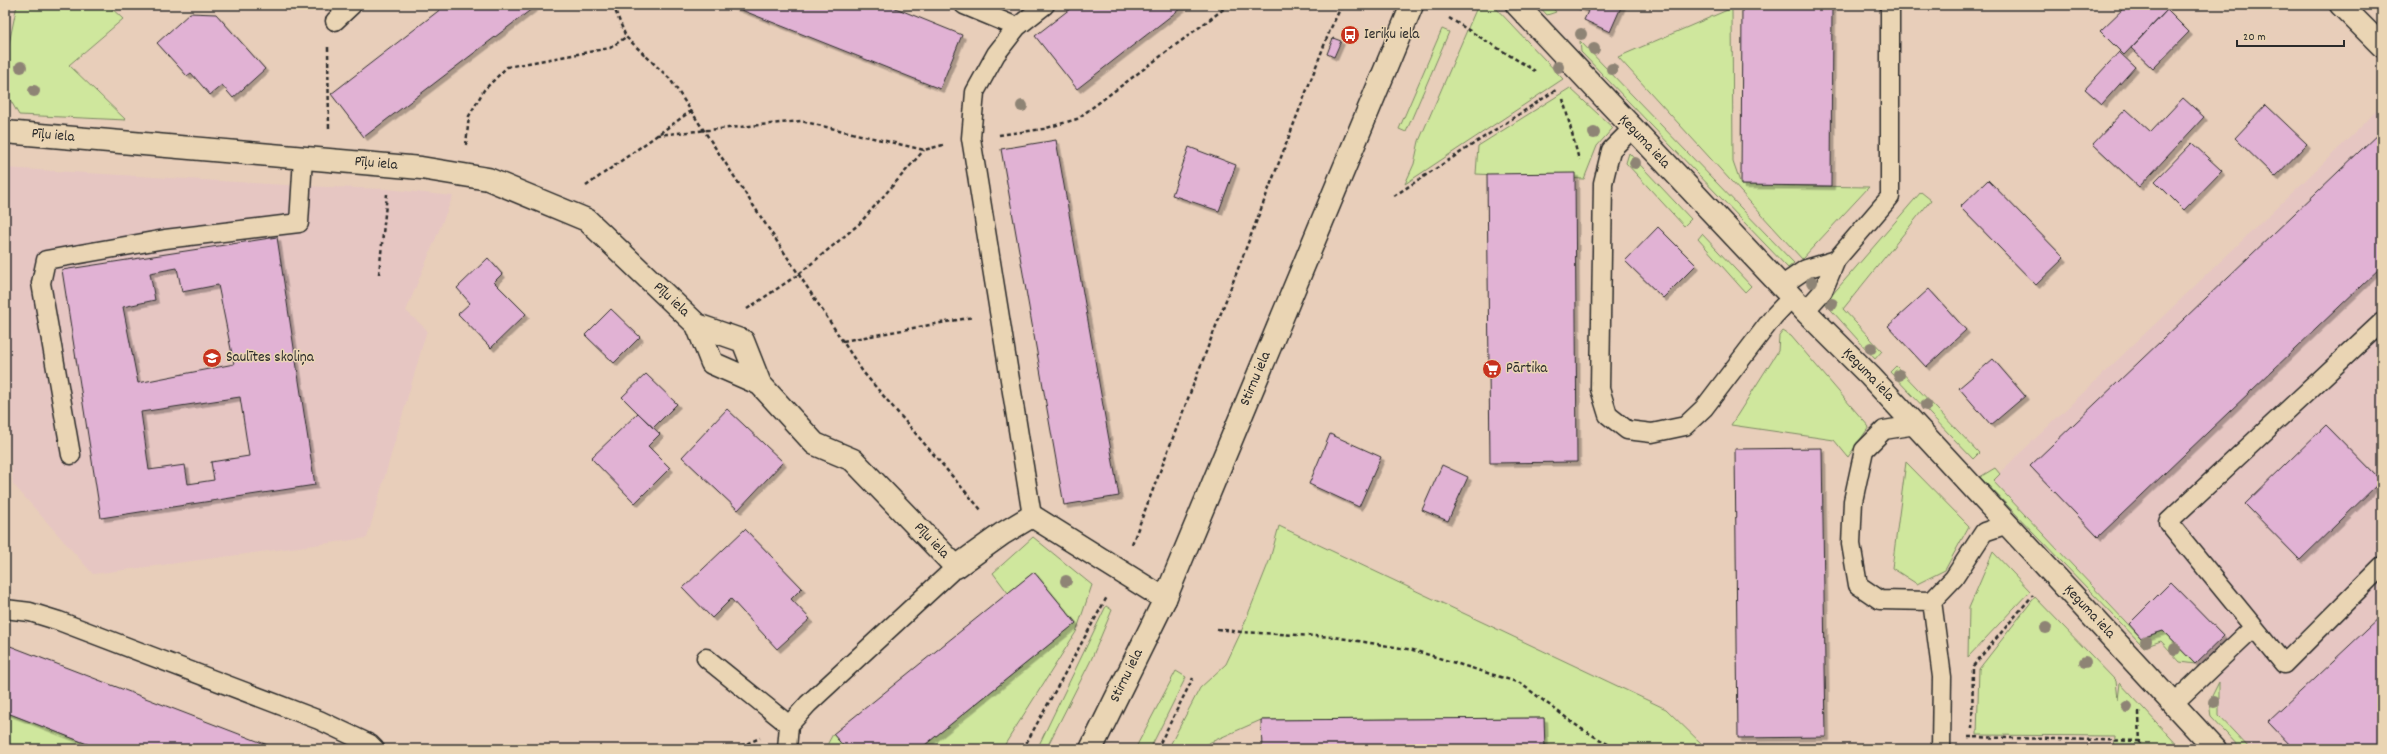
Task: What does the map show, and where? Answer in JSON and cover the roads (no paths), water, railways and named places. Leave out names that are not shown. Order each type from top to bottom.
[{"type":"street","name":"Stirnu iela","points":[[1091,749],[1165,599],[1412,5]]},
{"type":"street","name":"Ķeguma iela","points":[[1517,5],[1632,129],[1916,425],[2215,749]]},
{"type":"street","points":[[2342,5],[2382,46]]},
{"type":"street","name":"Pīļu iela","points":[[5,132],[329,160],[464,174],[488,179],[587,220],[706,328],[743,341],[760,384],[815,444],[853,460],[956,567],[1002,534],[1032,516]]},
{"type":"street","name":"Pīļu iela","points":[[706,328],[712,363],[760,384]]},
{"type":"street","points":[[1032,516],[1165,599]]},
{"type":"lane","points":[[335,22],[352,5]]},
{"type":"lane","points":[[964,5],[1017,27]]},
{"type":"lane","points":[[1032,516],[971,138],[975,92],[996,54],[1017,27],[1045,5]]},
{"type":"lane","points":[[1793,298],[1823,291],[1836,260],[1890,198],[1890,5]]},
{"type":"lane","points":[[1632,129],[1611,150],[1603,183],[1600,389],[1608,415],[1627,430],[1652,433],[1685,426],[1704,408],[1774,316],[1793,298],[1806,269],[1836,260]]},
{"type":"lane","points":[[71,455],[41,283],[46,260],[165,239],[299,223],[303,158]]},
{"type":"lane","points":[[2382,322],[2168,522],[2284,664],[2382,566]]},
{"type":"lane","points":[[1916,425],[1884,430],[1864,450],[1853,501],[1851,544],[1858,585],[1880,600],[1932,601],[1954,578],[1984,532],[2008,524]]},
{"type":"lane","points":[[787,749],[789,725],[808,704],[956,567]]},
{"type":"lane","points":[[1932,601],[1942,677],[1941,743]]},
{"type":"lane","points":[[5,609],[30,612],[59,620],[319,720],[370,744],[375,749]]},
{"type":"lane","points":[[2174,704],[2254,628]]},
{"type":"lane","points":[[706,658],[789,725]]},
{"type":"place","name":"Ieriķu iela","points":[[1350,35]]},
{"type":"place","name":"Saulītes skoliņa","points":[[212,358]]},
{"type":"place","name":"Pārtika","points":[[1492,369]]}]
